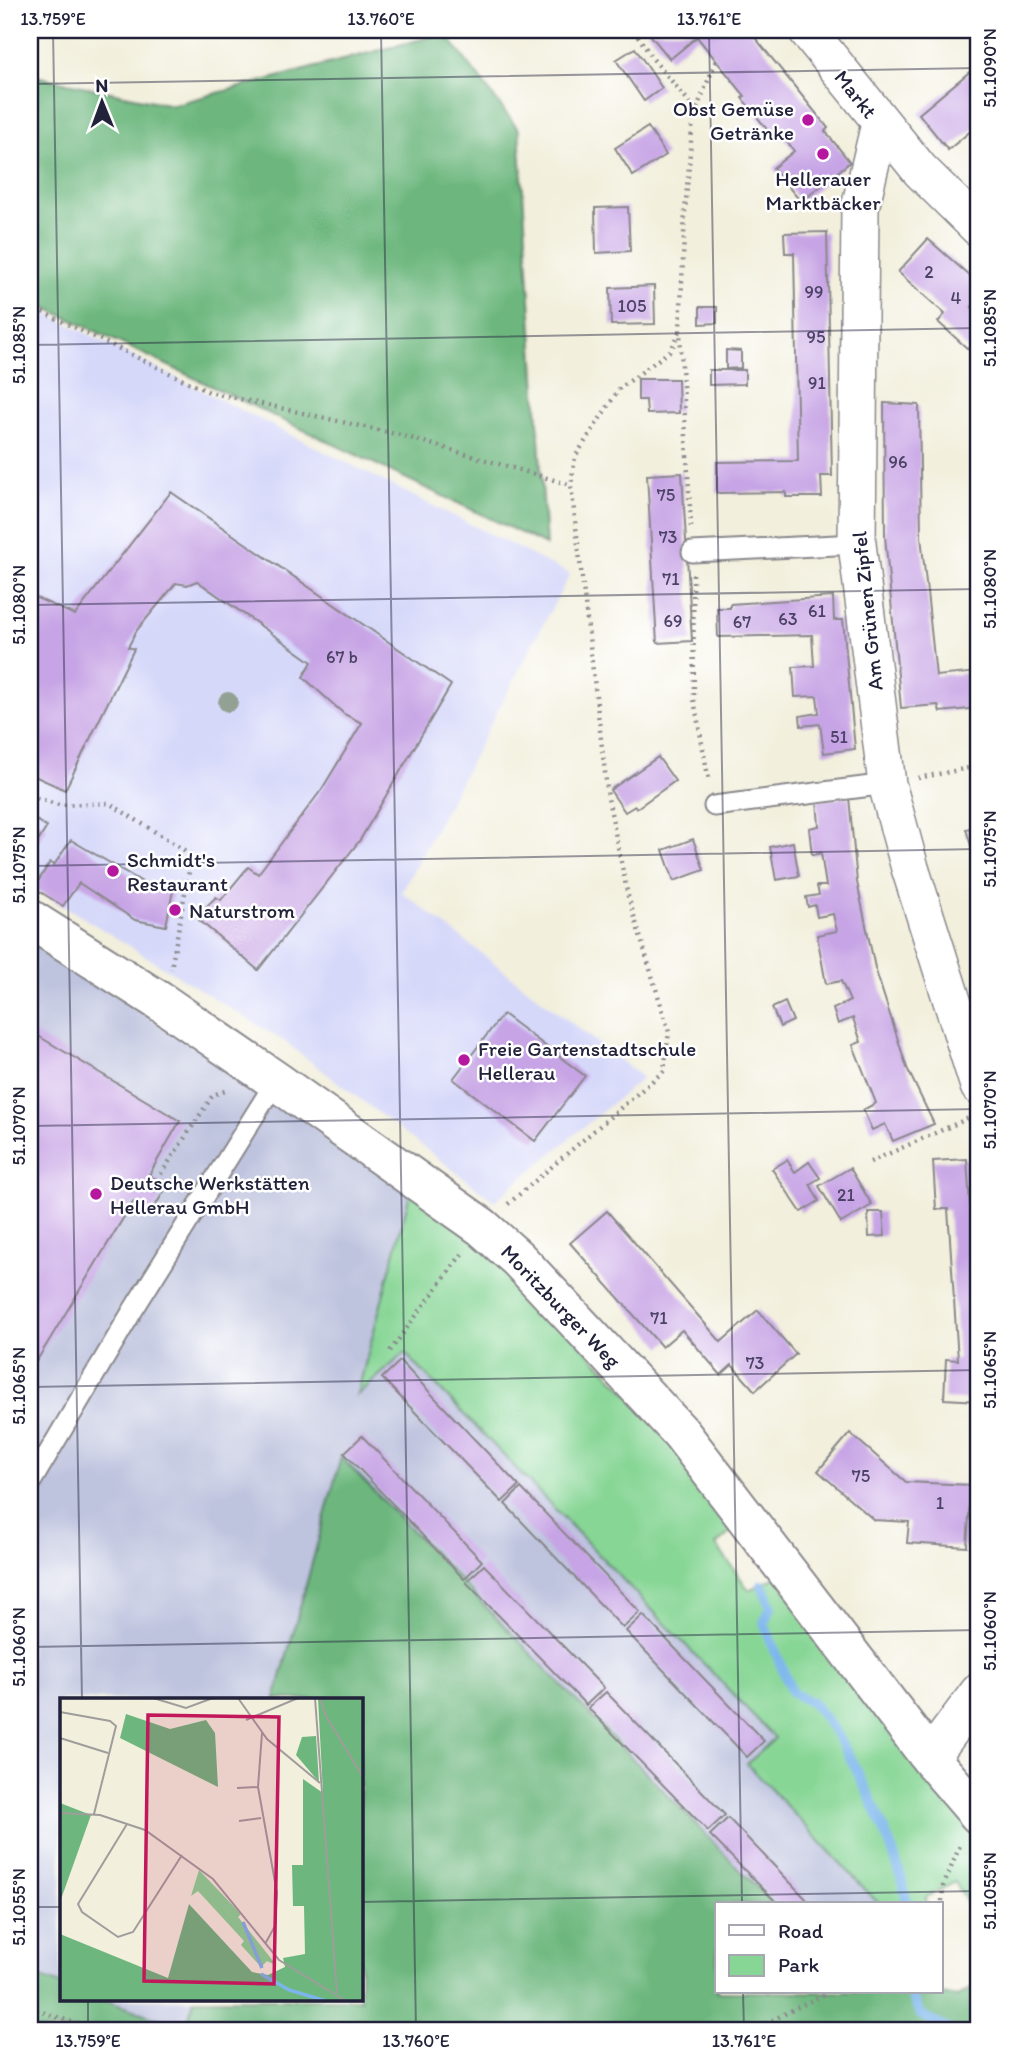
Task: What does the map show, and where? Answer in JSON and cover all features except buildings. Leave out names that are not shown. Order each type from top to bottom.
[{"type":"street","name":"Markt","points":[[807,30],[880,124],[920,170],[979,228]]},
{"type":"street","name":"Am Grünen Zipfel","points":[[880,124],[860,208],[857,544],[887,784],[909,868],[979,1086]]},
{"type":"street","name":"Moritzburger Weg","points":[[30,919],[164,1004],[262,1071],[482,1227],[518,1259],[681,1433],[930,1758],[977,1812]]},
{"type":"street","points":[[930,1758],[979,1692]]},
{"type":"lane","points":[[692,552],[857,544]]},
{"type":"lane","points":[[714,806],[887,784]]},
{"type":"lane","points":[[30,1484],[133,1310],[262,1071]]},
{"type":"path","points":[[634,30],[653,59],[696,110]]},
{"type":"path","points":[[390,1350],[482,1227],[664,1071],[669,1032],[628,896],[608,798],[571,485],[575,457],[619,389],[671,350],[680,331],[685,211],[696,110],[716,61]]},
{"type":"path","points":[[30,306],[209,392],[400,435],[571,485]]},
{"type":"path","points":[[887,784],[979,766]]},
{"type":"path","points":[[30,796],[59,805],[109,803],[192,855],[164,1004]]},
{"type":"path","points":[[157,1180],[214,1095],[229,1090],[262,1071]]},
{"type":"path","points":[[870,1163],[979,1114]]},
{"type":"path","points":[[942,1902],[943,1887],[977,1812]]},
{"type":"path","points":[[753,2030],[824,1994]]},
{"type":"path","points":[[30,2008],[96,2030]]},
{"type":"shaded area","points":[[30,305],[570,574],[402,892],[643,1078],[494,1201],[285,1042],[30,885]]},
{"type":"shaded area","points":[[30,937],[411,1190],[358,1394],[404,1352],[775,1738],[747,1764],[877,1902],[771,1902],[341,1458],[275,1698],[60,1698],[60,1985],[30,1974]]},
{"type":"shaded area","points":[[104,2000],[194,2000],[186,2028]]},
{"type":"green space","points":[[445,33],[519,130],[546,545],[30,300],[30,75],[172,105]]},
{"type":"green space","points":[[411,1190],[480,1239],[678,1446],[738,1526],[716,1545],[749,1590],[776,1577],[919,1766],[979,1837],[979,1924],[955,1882],[926,1897],[927,1902],[877,1902],[747,1764],[775,1738],[405,1353],[357,1395]]},
{"type":"green space","points":[[341,1457],[771,1902],[715,1902],[715,1994],[942,1994],[957,1997],[979,1984],[979,2030],[30,2030],[30,1974],[60,1985],[60,2000],[104,2000],[186,2028],[194,2000],[362,2000],[362,1698],[275,1698]]},
{"type":"waterway","points":[[762,1585],[771,1607],[764,1623],[792,1693],[815,1706],[843,1746],[884,1829],[907,1902]]},
{"type":"waterway","points":[[910,1994],[921,2015],[949,2030]]},
{"type":"place","name":"Obst Gemüse Getränke","points":[[808,120]]},
{"type":"place","name":"Hellerauer Marktbäcker","points":[[823,154]]},
{"type":"place","name":"Schmidt's Restaurant","points":[[113,871]]},
{"type":"place","name":"Naturstrom","points":[[175,910]]},
{"type":"place","name":"Freie Gartenstadtschule Hellerau","points":[[464,1060]]},
{"type":"place","name":"Deutsche Werkstätten Hellerau GmbH","points":[[96,1194]]}]
